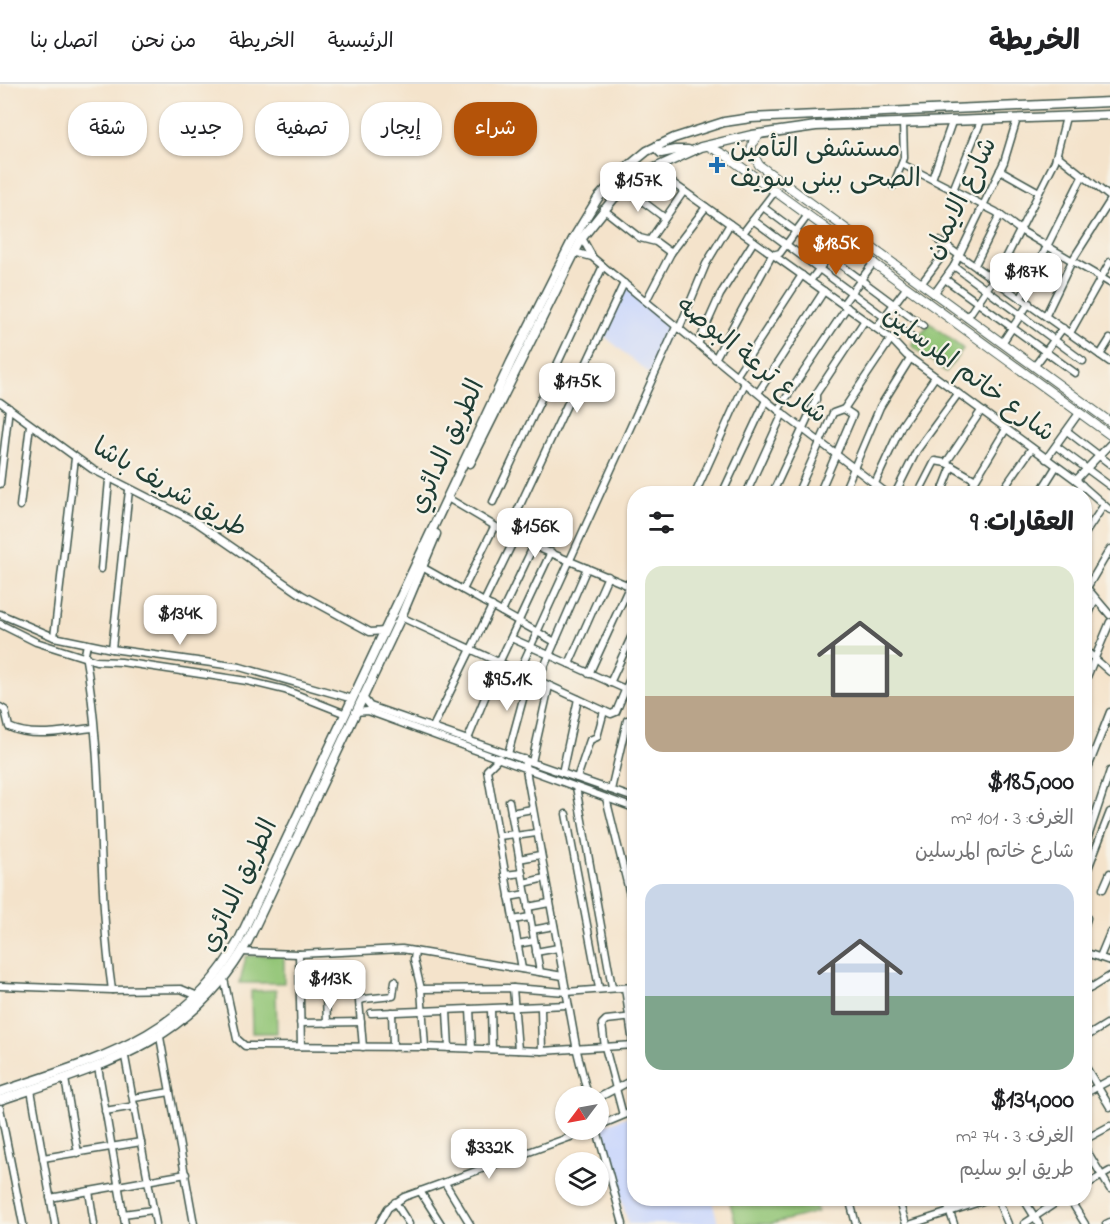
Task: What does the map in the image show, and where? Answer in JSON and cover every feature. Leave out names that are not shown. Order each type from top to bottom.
[{"type":"highway","name":"الطريق الدائري","points":[[219,982],[327,765],[350,713],[362,696],[511,362],[575,233],[598,198],[624,170],[658,145],[724,122],[784,115],[1110,102]]},
{"type":"highway","points":[[784,115],[791,122],[786,131]]},
{"type":"highway","points":[[809,115],[806,122],[816,126]]},
{"type":"highway","name":"الطريق الدائري","points":[[350,713],[353,699],[376,648],[391,618],[401,611],[451,500],[574,252],[603,209],[625,188],[653,169],[690,151],[760,134],[816,126],[1110,115]]},
{"type":"highway","points":[[658,145],[658,150],[662,153],[676,150],[690,151]]},
{"type":"highway","points":[[624,170],[633,174],[634,181]]},
{"type":"highway","name":"الطريق الدائري","points":[[0,1092],[85,1067],[98,1067],[125,1057],[160,1037],[186,1018],[219,982],[242,952],[318,781]]},
{"type":"highway","name":"الطريق الدائري","points":[[0,1100],[65,1079],[165,1025],[206,994]]},
{"type":"main road","points":[[753,159],[751,146],[760,134]]},
{"type":"main road","points":[[708,146],[874,262],[1110,435]]},
{"type":"main road","points":[[742,168],[746,159],[753,159],[1110,422]]},
{"type":"main road","points":[[993,351],[999,347],[1000,342]]},
{"type":"main road","points":[[1004,359],[1004,352],[1010,349]]},
{"type":"street","points":[[967,318],[995,279],[1058,156],[1066,117]]},
{"type":"street","name":"شارع الايمان","points":[[934,294],[954,266],[958,252],[1000,170],[1011,145],[1017,119]]},
{"type":"street","points":[[954,190],[981,121]]},
{"type":"street","points":[[932,179],[952,122]]},
{"type":"street","points":[[893,186],[902,164],[903,123]]},
{"type":"street","points":[[1046,315],[1072,261],[1110,199],[1058,156]]},
{"type":"street","points":[[902,164],[982,204],[1020,230],[1110,283]]},
{"type":"street","name":"شارع خاتم المرسلين","points":[[653,169],[891,339],[910,359],[1083,486]]},
{"type":"street","points":[[1000,170],[1039,192]]},
{"type":"street","points":[[1021,298],[1069,206],[1074,187],[1083,175]]},
{"type":"street","points":[[625,188],[665,218]]},
{"type":"street","points":[[650,240],[684,191]]},
{"type":"street","points":[[743,233],[775,191]]},
{"type":"street","points":[[646,301],[671,253],[706,207]]},
{"type":"street","points":[[763,207],[923,326]]},
{"type":"street","points":[[603,209],[640,238],[650,240],[671,253]]},
{"type":"street","points":[[715,359],[772,255],[780,253],[808,215]]},
{"type":"street","points":[[975,264],[1000,215]]},
{"type":"street","points":[[753,220],[914,339]]},
{"type":"street","points":[[519,672],[706,264],[730,224]]},
{"type":"street","points":[[582,238],[592,257]]},
{"type":"street","points":[[810,281],[842,239]]},
{"type":"street","points":[[698,344],[720,296],[754,241]]},
{"type":"street","points":[[939,241],[975,264],[1110,362]]},
{"type":"street","points":[[921,284],[949,247]]},
{"type":"street","points":[[574,252],[592,257]]},
{"type":"street","name":"شارع ترعة البوصه","points":[[592,257],[745,384],[878,486]]},
{"type":"street","points":[[749,486],[780,412],[852,291],[874,262]]},
{"type":"street","points":[[1070,333],[1110,262]]},
{"type":"street","points":[[493,502],[603,266]]},
{"type":"street","points":[[954,266],[1083,361]]},
{"type":"street","points":[[736,376],[802,275]]},
{"type":"street","points":[[945,279],[1074,373]]},
{"type":"street","points":[[507,533],[624,283]]},
{"type":"street","points":[[876,328],[907,287]]},
{"type":"street","points":[[758,393],[824,291]]},
{"type":"street","points":[[1000,342],[1029,303]]},
{"type":"street","points":[[776,486],[816,400],[816,394],[865,320]]},
{"type":"street","points":[[1034,367],[1063,328]]},
{"type":"street","points":[[801,486],[832,413],[844,409],[891,339]]},
{"type":"street","points":[[1101,355],[1110,339]]},
{"type":"street","points":[[846,486],[880,407],[910,359]]},
{"type":"street","points":[[873,486],[902,425],[935,377]]},
{"type":"street","points":[[699,486],[745,384]]},
{"type":"street","points":[[899,486],[919,446],[958,394]]},
{"type":"street","points":[[726,486],[766,400]]},
{"type":"street","name":"طريق شريف باشا","points":[[0,402],[75,458],[109,480],[196,522],[296,591],[353,624],[370,632],[385,631]]},
{"type":"street","points":[[0,484],[9,408]]},
{"type":"street","points":[[822,486],[853,415],[844,409]]},
{"type":"street","points":[[942,486],[949,465],[981,411]]},
{"type":"street","points":[[1046,459],[1079,413]]},
{"type":"street","points":[[20,506],[30,425]]},
{"type":"street","points":[[971,486],[1006,429]]},
{"type":"street","points":[[1067,431],[1110,464]]},
{"type":"street","points":[[1078,486],[1085,468],[1110,444]]},
{"type":"street","points":[[1056,446],[1110,486]]},
{"type":"street","points":[[1006,486],[1032,448]]},
{"type":"street","points":[[54,637],[75,458]]},
{"type":"street","points":[[922,486],[933,463],[939,461],[974,479]]},
{"type":"street","points":[[1044,486],[1056,467]]},
{"type":"street","points":[[101,569],[109,480]]},
{"type":"street","points":[[112,648],[129,490]]},
{"type":"street","name":"شارع خاتم المرسلين","points":[[1092,493],[1108,505]]},
{"type":"street","points":[[451,500],[507,533],[627,584]]},
{"type":"street","points":[[1092,525],[1108,505]]},
{"type":"street","points":[[463,590],[495,527]]},
{"type":"street","points":[[484,602],[516,537]]},
{"type":"street","points":[[502,612],[534,545]]},
{"type":"street","points":[[1092,578],[1110,549]]},
{"type":"street","points":[[468,739],[499,663],[551,552]]},
{"type":"street","points":[[422,567],[555,642]]},
{"type":"street","points":[[538,681],[587,568]]},
{"type":"street","points":[[569,664],[608,576]]},
{"type":"street","points":[[589,674],[627,596]]},
{"type":"street","points":[[1092,596],[1110,615]]},
{"type":"street","points":[[1092,607],[1095,600]]},
{"type":"street","points":[[433,727],[492,606]]},
{"type":"street","points":[[401,611],[471,650],[604,711],[615,713],[625,689],[511,638]]},
{"type":"street","points":[[0,614],[54,637],[240,667],[353,699]]},
{"type":"street","points":[[1092,665],[1110,622]]},
{"type":"street","points":[[0,624],[36,642],[96,661],[121,662],[247,681],[285,690],[350,713],[373,710],[433,727],[627,796]]},
{"type":"street","name":"طريق شريف باشا","points":[[353,624],[371,637],[376,648]]},
{"type":"street","points":[[87,644],[86,657],[94,728],[107,950],[112,990]]},
{"type":"street","points":[[610,683],[627,646]]},
{"type":"street","points":[[1092,655],[1110,672]]},
{"type":"street","points":[[508,753],[529,677]]},
{"type":"street","points":[[532,762],[549,686]]},
{"type":"street","points":[[362,696],[373,710],[627,806]]},
{"type":"street","points":[[562,773],[578,699]]},
{"type":"street","points":[[0,707],[5,710],[9,727],[14,729],[42,734],[94,728]]},
{"type":"street","points":[[577,778],[590,740],[597,737],[604,711]]},
{"type":"street","points":[[1092,758],[1110,712]]},
{"type":"street","points":[[611,790],[627,720]]},
{"type":"street","points":[[499,758],[487,770],[522,969]]},
{"type":"street","points":[[524,759],[568,1005],[586,1086]]},
{"type":"street","points":[[1092,825],[1110,771]]},
{"type":"street","points":[[576,788],[612,987]]},
{"type":"street","points":[[606,798],[627,883]]},
{"type":"street","points":[[509,801],[540,972]]},
{"type":"street","points":[[511,813],[532,809]]},
{"type":"street","points":[[1092,858],[1110,812]]},
{"type":"street","points":[[566,814],[599,988]]},
{"type":"street","points":[[499,836],[536,833]]},
{"type":"street","points":[[519,859],[540,855]]},
{"type":"street","points":[[506,876],[522,873]]},
{"type":"street","points":[[1103,889],[1110,873]]},
{"type":"street","points":[[524,883],[545,878]]},
{"type":"street","points":[[509,897],[526,894]]},
{"type":"street","points":[[528,907],[549,903]]},
{"type":"street","points":[[513,920],[530,917]]},
{"type":"street","points":[[532,930],[554,926]]},
{"type":"street","points":[[1100,957],[1110,933]]},
{"type":"street","points":[[518,944],[534,941]]},
{"type":"street","points":[[242,952],[299,954],[391,948],[563,976]]},
{"type":"street","points":[[536,952],[558,948]]},
{"type":"street","points":[[415,951],[414,960],[421,989],[425,1047]]},
{"type":"street","points":[[299,954],[301,1046]]},
{"type":"street","points":[[1092,954],[1110,961]]},
{"type":"street","points":[[1092,987],[1110,976]]},
{"type":"street","points":[[363,1047],[360,1000],[393,996],[395,981]]},
{"type":"street","points":[[219,982],[239,1042],[245,1046],[425,1047],[542,1051],[627,1047]]},
{"type":"street","points":[[0,986],[112,990],[181,989],[187,990],[197,999]]},
{"type":"street","points":[[421,989],[513,988],[566,992],[612,987],[626,988],[627,992]]},
{"type":"street","points":[[513,988],[518,1050]]},
{"type":"street","points":[[326,995],[327,1023]]},
{"type":"street","points":[[371,1013],[541,1008],[568,1005]]},
{"type":"street","points":[[541,1008],[542,1051]]},
{"type":"street","points":[[470,1009],[472,1049]]},
{"type":"street","points":[[491,1009],[492,1049]]},
{"type":"street","points":[[447,1011],[449,1048]]},
{"type":"street","points":[[392,1012],[393,1047]]},
{"type":"street","points":[[623,1115],[605,1047],[603,1022],[627,1018]]},
{"type":"street","points":[[300,1023],[361,1022]]},
{"type":"street","points":[[1092,1033],[1110,1022]]},
{"type":"street","points":[[160,1037],[194,1224]]},
{"type":"street","points":[[125,1057],[156,1224]]},
{"type":"street","points":[[98,1067],[125,1224]]},
{"type":"street","points":[[1092,1077],[1110,1107]]},
{"type":"street","points":[[65,1079],[78,1153]]},
{"type":"street","points":[[1092,1090],[1110,1080]]},
{"type":"street","points":[[609,1092],[627,1083]]},
{"type":"street","points":[[32,1090],[55,1224]]},
{"type":"street","points":[[134,1098],[170,1092]]},
{"type":"street","points":[[105,1111],[135,1106]]},
{"type":"street","points":[[0,1108],[22,1224]]},
{"type":"street","points":[[609,1122],[627,1113]]},
{"type":"street","points":[[1092,1136],[1110,1126]]},
{"type":"street","points":[[379,1224],[395,1202],[563,1140]]},
{"type":"street","points":[[601,1140],[623,1224]]},
{"type":"street","points":[[44,1158],[141,1143]]},
{"type":"street","points":[[1092,1159],[1110,1189]]},
{"type":"street","points":[[1092,1182],[1110,1171]]},
{"type":"street","points":[[50,1198],[186,1174]]},
{"type":"street","points":[[445,1183],[470,1224]]},
{"type":"street","points":[[89,1191],[94,1224]]},
{"type":"street","points":[[420,1191],[441,1224]]},
{"type":"street","points":[[395,1202],[409,1224]]},
{"type":"street","points":[[852,1206],[856,1224]]},
{"type":"street","points":[[900,1206],[906,1224]]},
{"type":"street","points":[[948,1206],[954,1224]]},
{"type":"street","points":[[912,1224],[968,1206]]},
{"type":"street","points":[[1000,1206],[1008,1224]]},
{"type":"street","points":[[1028,1206],[1039,1224]]},
{"type":"street","points":[[1023,1224],[1051,1206]]},
{"type":"street","points":[[1074,1206],[1084,1224]]},
{"type":"street","points":[[123,1214],[153,1210]]},
{"type":"shaded area","points":[[624,284],[673,325],[650,374],[602,334]]},
{"type":"shaded area","points":[[627,1117],[627,1206],[714,1206],[718,1224],[628,1224],[606,1140],[609,1140],[609,1123]]},
{"type":"green space","points":[[930,323],[963,349],[946,372],[911,345]]},
{"type":"green space","points":[[284,955],[284,983],[240,983],[246,956]]},
{"type":"green space","points":[[276,990],[277,1033],[252,1033],[251,991]]},
{"type":"green space","points":[[731,1206],[816,1206],[817,1212],[771,1224],[736,1224]]},
{"type":"place","name":"مستشفى التأمين الصحى ببنى سويف","points":[[717,165]]}]
